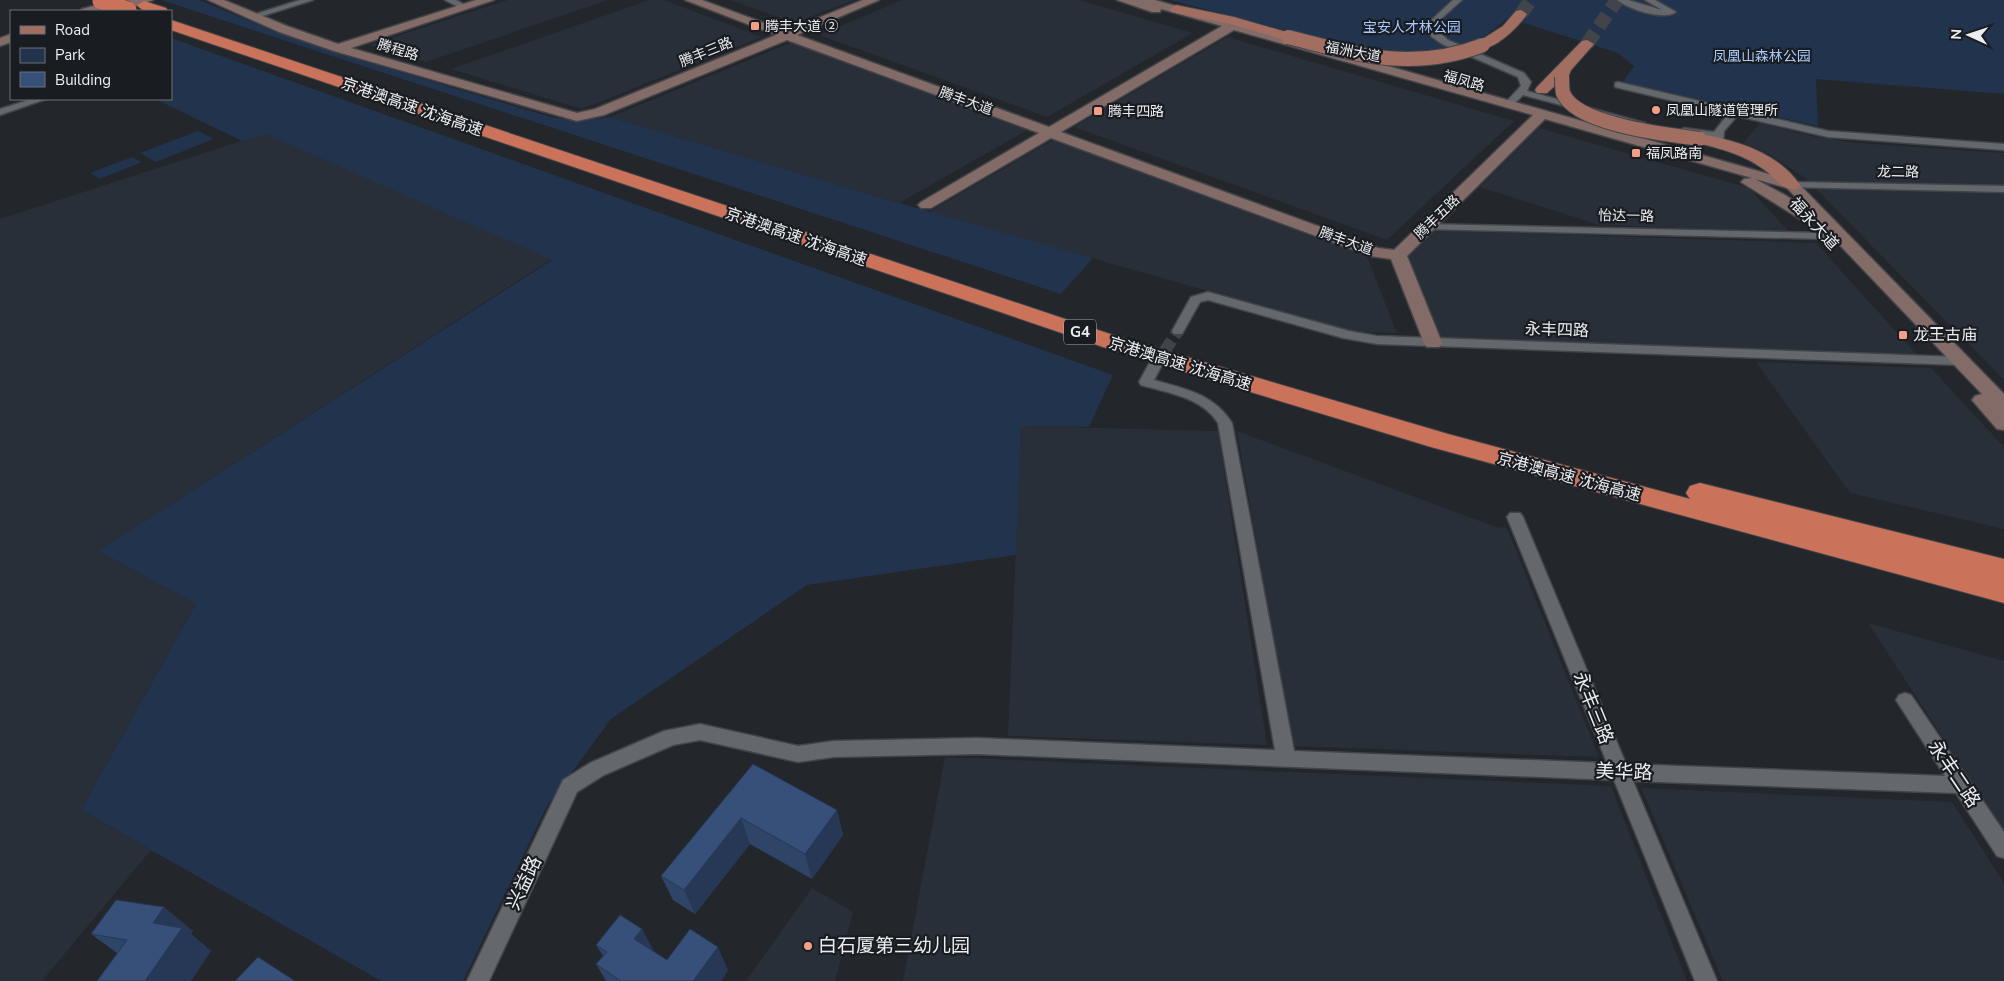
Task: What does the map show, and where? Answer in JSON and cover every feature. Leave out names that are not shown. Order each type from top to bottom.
[{"type":"highway","points":[[101,4],[134,4],[157,10]]},
{"type":"highway","name":"京港澳高速 沈海高速","points":[[172,14],[983,286],[1141,336],[1277,377],[1635,476],[2004,570]]},
{"type":"highway","name":"京港澳高速 沈海高速","points":[[172,25],[1110,342],[1440,441],[2004,592]]},
{"type":"main road","name":"福洲大道","points":[[1176,9],[1224,18],[1351,53],[1399,59],[1443,57],[1461,54],[1483,45],[1508,29],[1521,14]]},
{"type":"main road","points":[[1542,90],[1563,73],[1587,44]]},
{"type":"main road","points":[[1563,73],[1560,88],[1562,94],[1569,103],[1589,115],[1624,127],[1700,139],[1718,139],[1749,152],[1778,171],[1790,188]]},
{"type":"street","name":"腾程路","points":[[214,0],[338,48],[558,114],[577,116]]},
{"type":"street","points":[[253,16],[309,0]]},
{"type":"street","points":[[449,0],[465,7]]},
{"type":"street","points":[[338,48],[488,0]]},
{"type":"street","name":"腾丰大道","points":[[691,0],[792,33]]},
{"type":"street","name":"腾丰大道","points":[[711,0],[792,33],[1055,130],[1376,253],[1398,255]]},
{"type":"street","name":"腾丰三路","points":[[577,116],[600,112],[874,0]]},
{"type":"street","name":"福凤路","points":[[1123,0],[1229,27],[1509,104],[1540,116],[1720,171],[1790,188]]},
{"type":"street","name":"福凤路","points":[[1142,0],[1229,27],[1790,188]]},
{"type":"street","points":[[1458,0],[1430,26],[1432,32],[1448,44],[1518,73],[1526,82],[1526,87],[1509,104]]},
{"type":"street","points":[[1621,0],[1663,14],[1672,12],[1649,0]]},
{"type":"street","points":[[101,4],[134,4]]},
{"type":"street","points":[[93,10],[134,4]]},
{"type":"street","points":[[926,205],[1229,27]]},
{"type":"street","points":[[1618,86],[1840,136],[2004,148]]},
{"type":"street","points":[[1520,92],[1652,126],[1718,139],[1734,113]]},
{"type":"street","points":[[0,112],[37,100]]},
{"type":"street","name":"腾丰五路","points":[[1398,255],[1540,116]]},
{"type":"street","points":[[1720,171],[1764,189],[1806,216]]},
{"type":"street","name":"龙二路","points":[[1790,188],[2004,189]]},
{"type":"street","name":"龙二路","points":[[1790,188],[2004,194]]},
{"type":"street","name":"福永大道","points":[[1790,188],[1806,216],[1825,236],[1952,361],[2004,406]]},
{"type":"street","name":"福永大道","points":[[1790,188],[1952,361],[2004,424]]},
{"type":"street","name":"怡达一路","points":[[1427,227],[1825,236]]},
{"type":"street","points":[[1398,255],[1433,343]]},
{"type":"street","name":"永丰四路","points":[[1178,331],[1195,300],[1208,296],[1348,335],[1433,343],[1952,361]]},
{"type":"street","points":[[1156,365],[1146,382],[1215,407],[1225,423],[1286,759]]},
{"type":"street","name":"永丰三路","points":[[1515,517],[1706,981]]},
{"type":"street","name":"永丰二路","points":[[1905,700],[2004,849]]},
{"type":"street","name":"美华路","points":[[570,786],[597,769],[671,737],[700,732],[798,754],[834,749],[977,746],[1962,785]]},
{"type":"street","name":"兴益路","points":[[478,981],[570,786]]},
{"type":"shaded area","points":[[508,0],[608,0],[426,62],[369,45]]},
{"type":"shaded area","points":[[649,0],[664,0],[762,37],[582,109],[451,69]]},
{"type":"shaded area","points":[[730,0],[853,0],[795,23]]},
{"type":"shaded area","points":[[902,0],[1079,0],[1193,33],[1047,117],[819,35]]},
{"type":"shaded area","points":[[1227,37],[1514,121],[1387,240],[1074,127]]},
{"type":"shaded area","points":[[795,41],[1031,128],[899,203],[610,117]]},
{"type":"shaded area","points":[[1760,123],[1816,137],[1858,143],[2004,153],[2004,380],[1804,177],[1769,154],[1743,143]]},
{"type":"shaded area","points":[[1539,128],[1749,188],[1789,232],[1599,225],[1480,187]]},
{"type":"shaded area","points":[[266,133],[552,259],[98,551],[196,604],[81,810],[151,850],[42,981],[0,981],[0,219]]},
{"type":"shaded area","points":[[1056,138],[1366,254],[1397,333],[1352,332],[929,212]]},
{"type":"shaded area","points":[[1430,230],[1816,243],[1917,355],[1437,337],[1406,257]]},
{"type":"shaded area","points":[[1756,362],[1931,368],[2004,447],[2004,529],[1850,493]]},
{"type":"shaded area","points":[[1021,426],[1218,431],[1267,745],[1008,736]]},
{"type":"shaded area","points":[[1237,431],[1496,527],[1507,528],[1599,757],[1292,746]]},
{"type":"shaded area","points":[[1868,623],[2004,661],[2004,831]]},
{"type":"shaded area","points":[[945,757],[1611,786],[1687,981],[903,981]]},
{"type":"shaded area","points":[[1641,788],[1952,802],[2004,883],[2004,981],[1723,981]]},
{"type":"shaded area","name":"白石厦第三幼儿园","points":[[812,888],[853,912],[835,981],[746,981]]},
{"type":"green space","points":[[161,0],[199,0],[274,31],[330,51],[551,117],[578,121],[610,117],[899,203],[1093,258],[1061,294]]},
{"type":"green space","name":"凤凰山森林公园","points":[[1170,0],[2004,0],[2004,94],[1816,79],[1818,126],[1623,82],[1634,66],[1618,53],[1508,18],[1478,42],[1412,55],[1311,37]]},
{"type":"green space","points":[[172,38],[1113,375],[1089,427],[1021,426],[1016,555],[807,585],[611,719],[547,806],[463,981],[381,981],[81,810],[196,604],[98,551],[552,260],[266,134],[242,141],[157,100],[172,100]]},
{"type":"green space","points":[[198,131],[214,139],[156,162],[140,153]]},
{"type":"green space","points":[[132,157],[142,162],[100,179],[90,173]]},
{"type":"building","points":[[753,764],[837,810],[805,854],[741,818],[684,890],[661,876]]},
{"type":"building","points":[[116,900],[164,907],[153,923],[182,928],[145,981],[97,981],[127,940],[91,934]]},
{"type":"building","points":[[620,915],[642,929],[634,939],[667,960],[690,929],[718,947],[693,981],[621,981],[596,964],[607,952],[596,945]]},
{"type":"building","points":[[258,957],[295,981],[235,981]]},
{"type":"tunnel","points":[[1521,14],[1531,0]]},
{"type":"tunnel","points":[[1587,44],[1617,0]]},
{"type":"tunnel","points":[[1155,365],[1178,331]]},
{"type":"place","name":"腾丰大道 ②","points":[[755,26]]},
{"type":"place","name":"凤凰山隧道管理所","points":[[1656,110]]},
{"type":"place","name":"腾丰四路","points":[[1098,111]]},
{"type":"place","name":"福凤路南","points":[[1636,153]]},
{"type":"place","name":"龙王古庙","points":[[1903,335]]},
{"type":"place","name":"白石厦第三幼儿园","points":[[808,946]]},
{"type":"park label","name":"宝安人才林公园","points":[[1412,27]]}]
